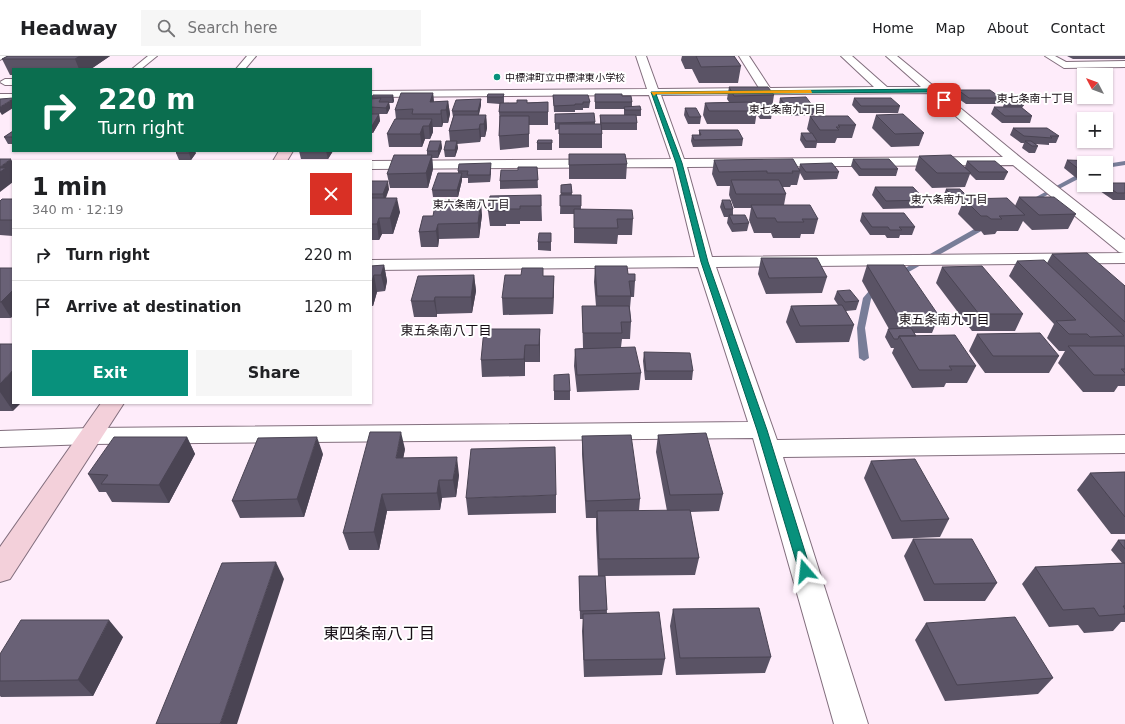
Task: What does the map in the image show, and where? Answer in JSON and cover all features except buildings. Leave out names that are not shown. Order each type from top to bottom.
[{"type":"street","points":[[641,56],[679,163],[705,262],[765,439],[851,724]]},
{"type":"street","points":[[744,56],[767,92]]},
{"type":"street","points":[[846,56],[885,91]]},
{"type":"street","points":[[891,56],[1016,161],[1125,248]]},
{"type":"street","points":[[372,94],[932,90]]},
{"type":"street","points":[[0,97],[12,97]]},
{"type":"street","points":[[372,165],[1016,161]]},
{"type":"street","points":[[372,265],[1125,258]]},
{"type":"street","points":[[0,570],[112,404]]},
{"type":"street","points":[[0,439],[91,436],[765,439],[1125,444]]},
{"type":"lane","points":[[137,68],[153,56]]},
{"type":"lane","points":[[241,68],[252,56]]},
{"type":"lane","points":[[1049,56],[1064,65],[1125,64]]},
{"type":"waterway","points":[[1113,165],[1125,163]]},
{"type":"waterway","points":[[1028,203],[1077,177]]},
{"type":"waterway","points":[[895,276],[988,225]]},
{"type":"waterway","points":[[864,358],[861,328],[867,298],[878,286]]},
{"type":"slow traffic","points":[[654,95],[653,92],[811,92]]},
{"type":"place","name":"中標津町立中標津東小学校","points":[[497,77]]},
{"type":"district","name":"東七条南十丁目","points":[[1035,98]]},
{"type":"district","name":"東七条南九丁目","points":[[787,109]]},
{"type":"district","name":"東六条南九丁目","points":[[949,199]]},
{"type":"district","name":"東六条南八丁目","points":[[471,204]]},
{"type":"district","name":"東五条南九丁目","points":[[944,319]]},
{"type":"district","name":"東五条南八丁目","points":[[446,330]]},
{"type":"district","name":"東四条南八丁目","points":[[379,633]]},
{"type":"route","points":[[805,571],[762,430],[705,262],[679,163],[653,92],[932,90],[944,100]]}]
